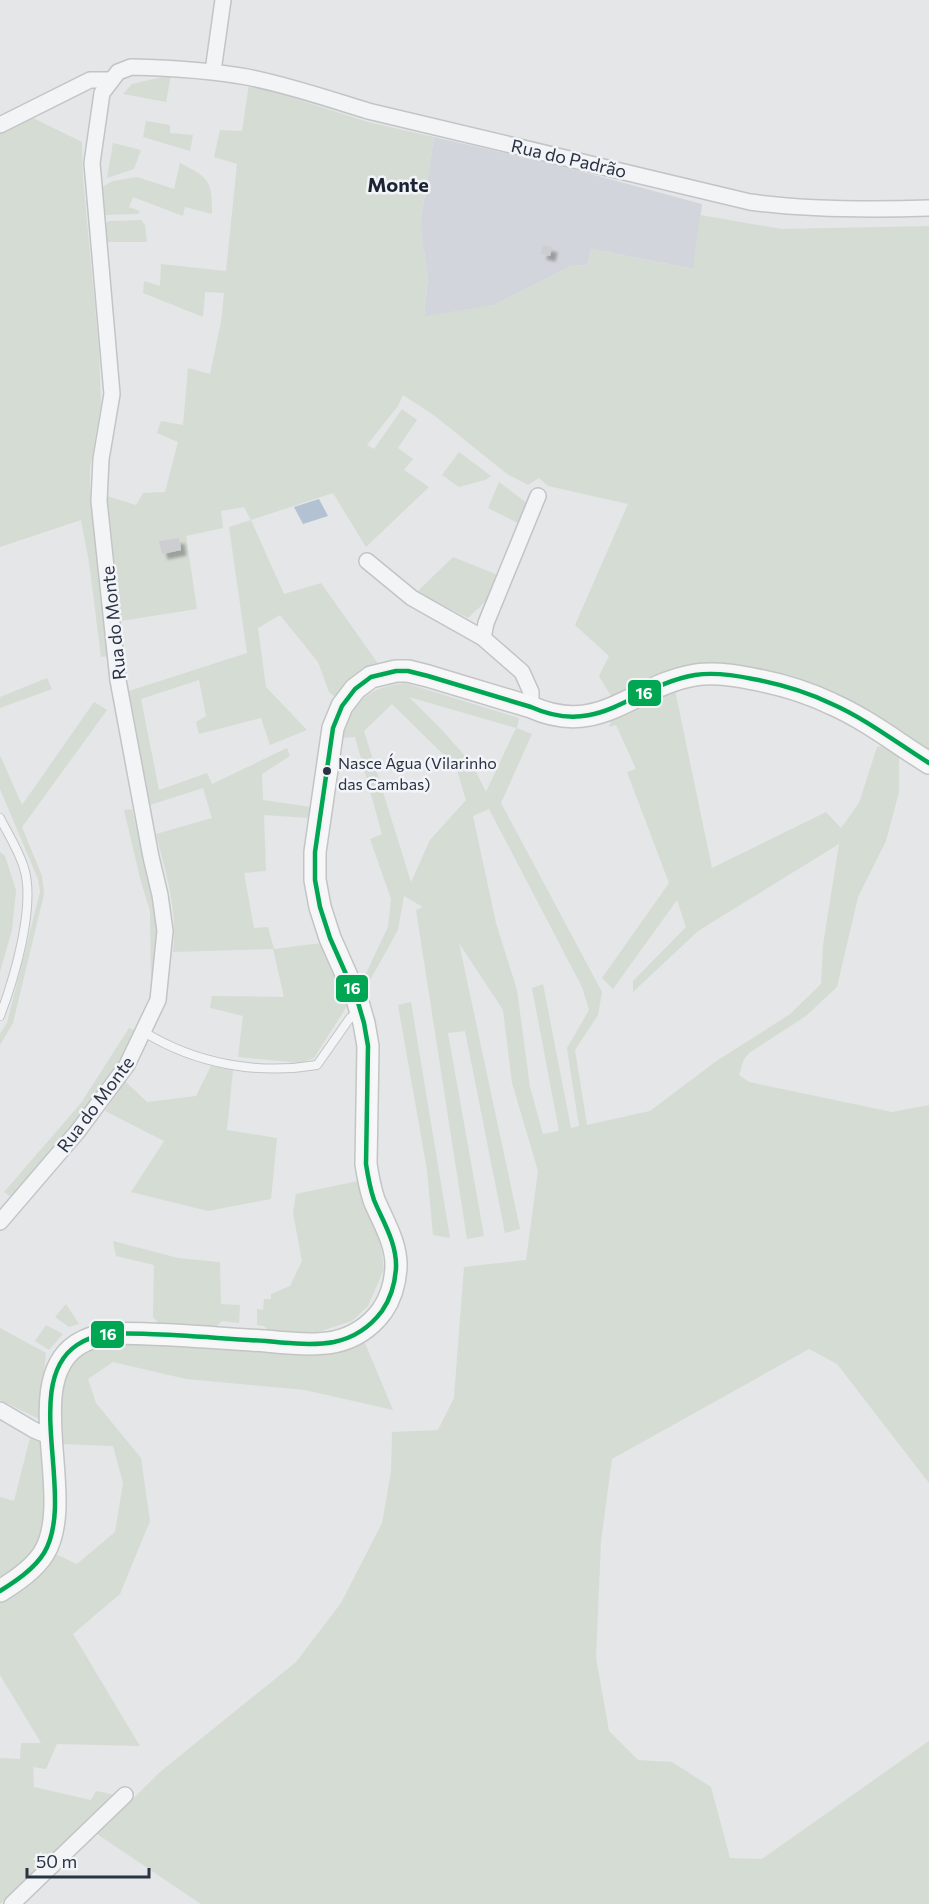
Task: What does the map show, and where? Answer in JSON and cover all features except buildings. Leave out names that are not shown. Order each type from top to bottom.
[{"type":"main road","points":[[0,1591],[38,1562],[53,1532],[55,1522],[51,1437],[52,1402],[57,1372],[62,1360],[71,1350],[90,1339],[123,1333],[334,1342],[363,1330],[380,1314],[392,1293],[396,1267],[391,1237],[372,1192],[366,1164],[368,1046],[360,1010],[330,938],[320,907],[315,880],[315,852],[333,728],[342,705],[355,689],[371,677],[408,671],[548,714],[574,717],[586,716],[617,706],[680,679],[711,674],[737,676],[770,682],[831,703],[929,763]]},
{"type":"street","points":[[0,125],[90,80],[111,80],[118,72],[131,68],[213,72],[223,0]]},
{"type":"street","name":"Rua do Padrão","points":[[213,72],[249,77],[380,114],[750,202],[839,209],[929,208]]},
{"type":"street","name":"Rua do Monte","points":[[0,1222],[78,1131],[127,1065],[158,1000],[165,931],[118,680],[99,501],[101,459],[112,394],[92,163],[102,93],[111,80]]},
{"type":"street","points":[[483,638],[486,623],[538,496]]},
{"type":"street","points":[[367,561],[412,598],[483,638],[522,672],[531,692],[531,707]]},
{"type":"street","points":[[0,1410],[51,1437]]},
{"type":"street","points":[[12,1904],[125,1796]]},
{"type":"lane","points":[[0,818],[24,868],[28,900],[13,982],[0,1016]]},
{"type":"lane","points":[[144,1032],[163,1044],[204,1060],[238,1066],[290,1069],[317,1065],[350,1018],[360,1010]]},
{"type":"shaded area","points":[[171,75],[166,102],[123,94],[132,84]]},
{"type":"shaded area","points":[[249,84],[368,122],[434,137],[420,225],[428,277],[424,316],[494,305],[571,266],[588,265],[591,249],[693,269],[700,215],[782,229],[929,226],[929,752],[737,666],[690,664],[647,678],[611,696],[599,676],[609,656],[575,625],[628,504],[548,486],[539,478],[528,485],[507,474],[435,416],[403,395],[398,406],[367,445],[374,449],[402,409],[417,420],[398,448],[413,459],[404,470],[429,487],[366,547],[333,493],[251,520],[244,507],[221,511],[223,528],[186,536],[197,609],[121,621],[107,496],[136,505],[143,493],[165,492],[178,442],[157,433],[161,421],[183,425],[188,368],[210,374],[221,322],[224,293],[205,292],[203,317],[143,293],[144,281],[160,286],[161,264],[226,271],[237,164],[214,157],[220,130],[242,131]],"holes":[[[179,538],[181,550],[162,554],[160,541]]]},
{"type":"shaded area","points":[[31,117],[82,142],[83,178],[99,350],[101,405],[90,468],[90,494],[109,656],[101,657],[89,562],[81,520],[0,547],[0,132]]},
{"type":"shaded area","points":[[146,121],[170,125],[170,133],[193,135],[190,151],[143,137]]},
{"type":"shaded area","points":[[434,137],[561,166],[702,204],[694,269],[591,249],[588,265],[571,266],[494,305],[424,317],[428,277],[420,225]]},
{"type":"shaded area","points":[[113,143],[141,150],[134,169],[107,178]]},
{"type":"shaded area","points":[[180,163],[198,173],[207,182],[210,187],[212,214],[185,207],[183,216],[133,197],[129,207],[140,211],[138,214],[103,215],[102,187],[113,181],[137,177],[174,189]]},
{"type":"shaded area","points":[[141,220],[145,225],[147,242],[106,242],[104,224],[109,221]]},
{"type":"shaded area","points":[[459,452],[491,476],[485,480],[459,487],[442,475]]},
{"type":"shaded area","points":[[499,482],[528,504],[520,524],[488,508]]},
{"type":"shaded area","points":[[251,520],[284,594],[321,583],[379,665],[356,675],[335,697],[329,692],[318,662],[280,615],[258,628],[266,687],[307,730],[270,745],[261,718],[199,734],[196,722],[206,716],[199,680],[141,699],[159,790],[207,773],[212,784],[287,748],[290,756],[262,774],[263,800],[311,807],[309,818],[264,815],[266,871],[244,873],[254,928],[268,927],[274,949],[322,943],[349,1003],[314,1058],[300,1063],[238,1057],[243,1016],[210,1008],[212,996],[284,997],[273,949],[173,952],[172,907],[156,834],[212,818],[203,788],[150,805],[129,691],[247,653],[229,527]]},
{"type":"shaded area","points":[[453,557],[498,575],[487,600],[468,618],[417,592]]},
{"type":"shaded area","points":[[47,678],[52,689],[0,708],[0,697]]},
{"type":"shaded area","points":[[405,683],[519,718],[517,728],[532,734],[501,803],[602,992],[598,1015],[575,1050],[587,1125],[650,1111],[715,1062],[790,1014],[821,984],[823,945],[839,844],[698,931],[633,992],[633,981],[686,927],[677,900],[613,989],[602,978],[669,883],[627,772],[636,769],[616,725],[609,727],[612,718],[675,690],[712,868],[826,812],[841,828],[859,803],[877,747],[888,745],[899,754],[899,792],[886,841],[858,897],[837,987],[806,1016],[749,1053],[744,1059],[739,1075],[749,1082],[892,1112],[929,1105],[929,1483],[837,1364],[809,1349],[612,1459],[601,1541],[596,1658],[609,1731],[638,1760],[672,1762],[711,1787],[730,1858],[762,1859],[929,1741],[929,1904],[201,1904],[97,1834],[160,1772],[296,1662],[341,1603],[382,1523],[391,1472],[392,1432],[438,1430],[454,1398],[464,1267],[526,1260],[538,1171],[512,1083],[503,1010],[459,943],[520,1229],[505,1233],[465,1031],[448,1033],[484,1236],[467,1239],[416,910],[423,907],[404,896],[398,930],[369,982],[359,988],[388,927],[391,899],[370,839],[382,834],[355,737],[343,738],[351,715],[363,698],[392,685]],"holes":[[[409,697],[516,728],[486,792],[472,764]],[[392,704],[456,767],[466,800],[430,840],[411,882],[364,731]],[[489,809],[582,987],[589,1010],[567,1048],[579,1126],[571,1128],[543,984],[532,988],[559,1131],[543,1134],[530,1087],[517,990],[496,923],[473,816]]]},
{"type":"shaded area","points":[[94,702],[107,710],[22,827],[42,876],[44,894],[13,1023],[0,1045],[0,1034],[7,1023],[40,892],[38,879],[0,789],[0,755],[22,805]]},
{"type":"shaded area","points":[[132,809],[156,914],[155,978],[151,977],[150,911],[124,810]]},
{"type":"shaded area","points":[[0,852],[5,856],[16,890],[12,930],[0,972]]},
{"type":"shaded area","points":[[411,1002],[450,1238],[433,1235],[427,1170],[398,1005]]},
{"type":"shaded area","points":[[129,1028],[136,1031],[110,1076],[94,1097],[11,1197],[4,1192],[81,1103]]},
{"type":"shaded area","points":[[211,1066],[233,1070],[227,1130],[277,1138],[271,1199],[208,1211],[131,1192],[164,1141],[105,1111],[125,1081],[147,1102],[196,1096]]},
{"type":"shaded area","points":[[358,1181],[363,1201],[379,1236],[384,1269],[368,1306],[352,1321],[309,1335],[272,1334],[264,1326],[257,1325],[257,1309],[263,1310],[264,1299],[271,1299],[271,1294],[290,1286],[302,1261],[293,1213],[296,1194]]},
{"type":"shaded area","points":[[113,1241],[178,1258],[220,1262],[221,1304],[240,1305],[239,1323],[222,1321],[212,1330],[163,1328],[153,1317],[154,1265],[116,1256]]},
{"type":"shaded area","points":[[66,1304],[79,1324],[69,1327],[55,1317]]},
{"type":"shaded area","points":[[46,1325],[63,1334],[49,1350],[35,1341]]},
{"type":"shaded area","points":[[0,1328],[46,1353],[39,1419],[0,1400]]},
{"type":"shaded area","points":[[128,1341],[326,1355],[365,1343],[393,1410],[305,1390],[186,1379],[113,1362],[88,1379],[96,1403],[141,1458],[150,1521],[120,1594],[73,1634],[140,1746],[57,1744],[46,1769],[33,1767],[34,1787],[91,1800],[96,1791],[116,1795],[0,1904],[0,1758],[20,1759],[21,1743],[41,1743],[0,1675],[0,1601],[53,1553],[77,1564],[115,1532],[123,1483],[113,1446],[61,1444],[60,1390],[75,1359],[98,1344]]},
{"type":"shaded area","points":[[30,1438],[44,1444],[48,1500],[44,1534],[26,1562],[0,1577],[0,1497],[14,1501]]},
{"type":"water","points":[[319,499],[328,516],[303,524],[294,507]]},
{"type":"transit line","name":"16","points":[[0,1591],[40,1559],[53,1530],[55,1503],[50,1413],[52,1386],[61,1363],[77,1345],[94,1337],[121,1333],[300,1344],[334,1342],[348,1338],[367,1327],[382,1311],[390,1296],[394,1285],[396,1259],[389,1233],[374,1200],[366,1164],[368,1046],[364,1023],[357,999],[330,938],[320,907],[315,880],[315,852],[333,728],[342,706],[355,689],[371,677],[396,671],[408,671],[555,715],[577,717],[615,707],[673,681],[702,674],[731,675],[783,686],[823,700],[869,724],[929,763]]},
{"type":"place","name":"Nasce Água (Vilarinho das Cambas)","points":[[327,771]]},
{"type":"district","name":"Monte","points":[[398,184]]}]
